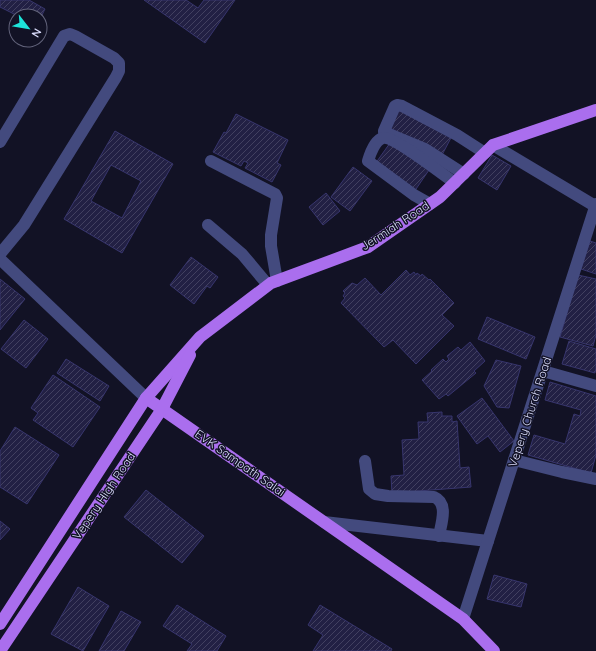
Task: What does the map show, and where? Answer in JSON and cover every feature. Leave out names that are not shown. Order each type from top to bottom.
[{"type":"main road","name":"Jermiah Road","points":[[146,398],[200,336],[273,283],[368,247],[440,197],[489,149],[596,110]]},
{"type":"main road","name":"Vepery High Road","points":[[0,651],[162,409],[200,336]]},
{"type":"main road","name":"EVK Sampath Salai","points":[[146,398],[463,619],[494,651]]},
{"type":"main road","name":"Vepery High Road","points":[[0,624],[146,398]]},
{"type":"street","points":[[0,142],[64,36],[70,34],[75,36],[114,58],[119,63],[116,77],[33,211],[24,225],[0,254]]},
{"type":"street","points":[[464,174],[425,150],[384,132],[395,106],[402,106],[432,121],[467,142],[489,149],[596,205]]},
{"type":"street","points":[[430,204],[414,195],[368,161],[372,149],[379,140],[382,138],[388,138],[455,183]]},
{"type":"street","points":[[211,161],[275,194],[278,198],[271,235],[273,283]]},
{"type":"street","name":"Vepery Church Road","points":[[463,619],[596,205]]},
{"type":"street","points":[[208,225],[273,283]]},
{"type":"street","name":"EVK Sampath Salai","points":[[0,259],[146,398]]},
{"type":"street","points":[[543,371],[596,386]]},
{"type":"street","points":[[514,460],[596,479]]},
{"type":"street","points":[[365,461],[368,489],[375,494],[388,496],[434,497],[439,499],[442,505],[443,513],[439,536]]},
{"type":"street","points":[[324,522],[488,541]]},
{"type":"building","points":[[0,0],[29,0],[43,8],[8,8],[8,11],[0,7]]},
{"type":"building","points":[[144,0],[186,0],[198,8],[204,0],[235,0],[205,43]]},
{"type":"building","points":[[398,107],[453,134],[442,155],[388,127]]},
{"type":"building","points":[[236,114],[288,140],[277,163],[281,165],[272,182],[245,168],[248,163],[244,161],[241,166],[213,152],[224,132],[226,133]]},
{"type":"building","points":[[115,131],[173,164],[122,253],[64,219]],"holes":[[[111,165],[141,181],[122,218],[91,201]]]},
{"type":"building","points":[[390,143],[429,170],[414,192],[375,164]]},
{"type":"building","points":[[492,155],[511,166],[497,190],[478,178]]},
{"type":"building","points":[[353,167],[372,181],[350,211],[331,197]]},
{"type":"building","points":[[326,193],[340,211],[323,225],[309,207]]},
{"type":"building","points":[[590,241],[596,243],[596,274],[581,269]]},
{"type":"building","points":[[191,257],[218,277],[210,288],[207,286],[194,304],[170,285]]},
{"type":"building","points":[[406,270],[410,275],[414,272],[416,275],[417,273],[421,276],[422,274],[429,280],[430,279],[454,303],[442,315],[454,326],[416,364],[393,340],[384,347],[341,303],[345,298],[343,296],[345,293],[343,291],[352,283],[357,285],[365,278],[381,295]]},
{"type":"building","points":[[578,275],[596,279],[596,335],[593,346],[560,337]]},
{"type":"building","points":[[0,279],[25,299],[0,330]]},
{"type":"building","points":[[487,317],[535,337],[526,359],[478,339]]},
{"type":"building","points":[[24,320],[48,339],[26,368],[1,349]]},
{"type":"building","points":[[569,341],[596,349],[595,373],[562,364]]},
{"type":"building","points":[[470,342],[485,361],[474,371],[476,373],[448,396],[446,394],[439,399],[422,380],[443,359],[446,362],[449,359],[447,356],[458,347],[461,350]]},
{"type":"building","points":[[66,359],[109,386],[100,401],[57,373]]},
{"type":"building","points":[[496,360],[521,366],[509,408],[497,407],[484,386]]},
{"type":"building","points":[[53,375],[100,407],[73,447],[33,420],[38,413],[31,408]]},
{"type":"building","points":[[550,382],[596,396],[596,455],[591,473],[528,455],[534,435],[565,444],[574,414],[580,416],[581,410],[545,400]]},
{"type":"building","points":[[482,398],[514,441],[500,452],[488,436],[477,444],[457,416]]},
{"type":"building","points":[[442,412],[442,416],[452,416],[452,422],[457,421],[460,468],[469,467],[471,487],[392,493],[391,476],[404,475],[402,440],[419,439],[418,422],[428,422],[427,413]]},
{"type":"building","points":[[15,427],[59,455],[27,504],[0,487],[0,451]]},
{"type":"building","points":[[146,490],[204,536],[182,563],[124,517]]},
{"type":"building","points":[[0,521],[10,529],[0,540]]},
{"type":"building","points":[[494,575],[527,584],[521,607],[487,599]]},
{"type":"building","points":[[78,587],[109,606],[83,651],[51,634]]},
{"type":"building","points":[[177,605],[226,636],[217,651],[187,651],[192,644],[163,626]]},
{"type":"building","points":[[320,605],[392,649],[391,651],[313,651],[323,635],[308,625]]},
{"type":"building","points":[[121,611],[141,622],[124,651],[99,651]]}]
